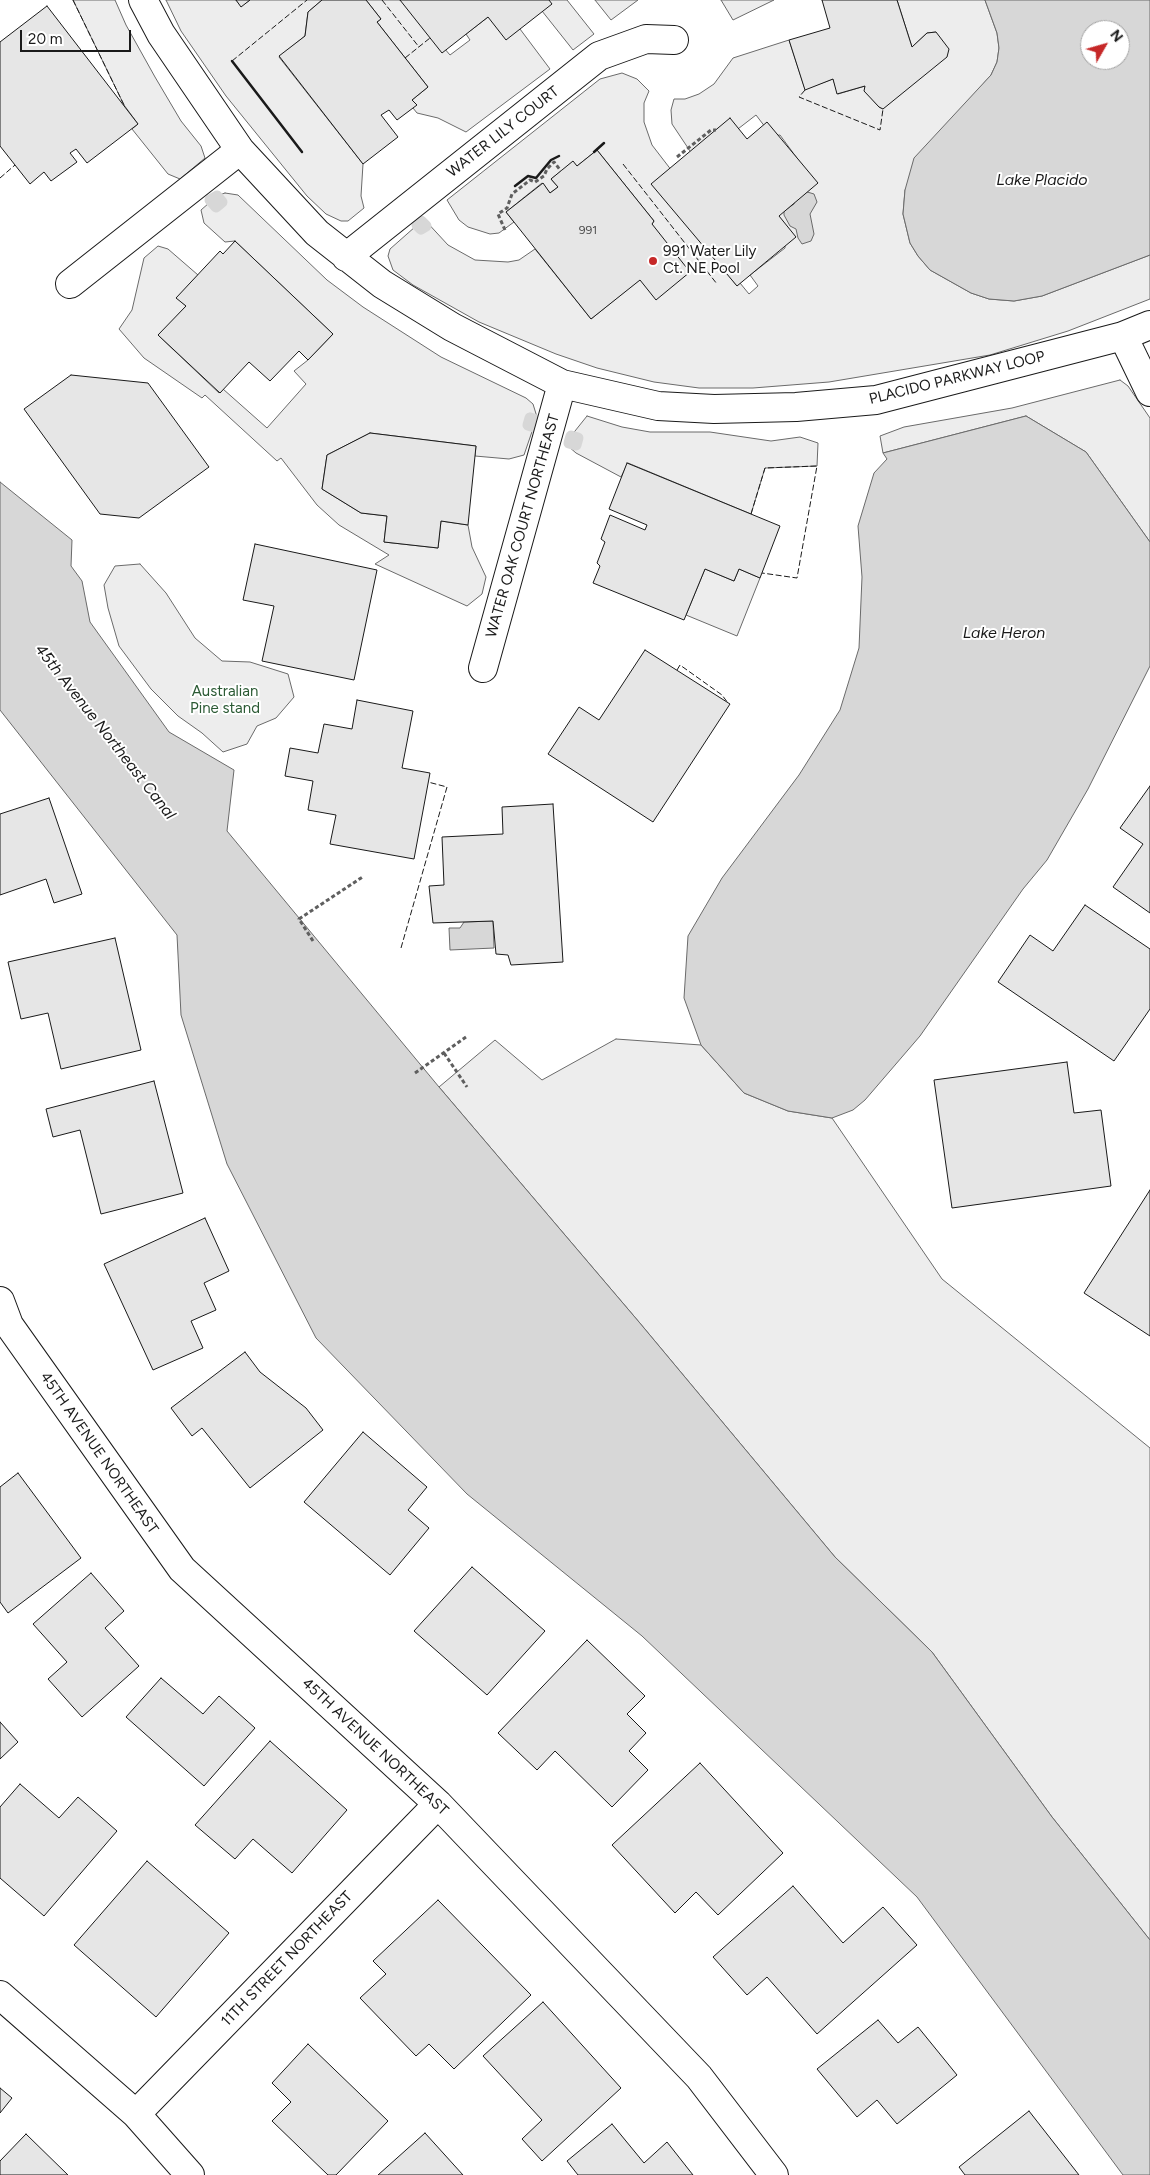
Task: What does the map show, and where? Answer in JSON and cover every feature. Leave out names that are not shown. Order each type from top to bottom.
[{"type":"street","name":"PLACIDO PARKWAY LOOP","points":[[143,0],[161,34],[240,150],[317,233],[382,284],[452,327],[562,384],[658,406],[724,409],[796,407],[876,400],[981,375],[1122,336],[1150,325]]},
{"type":"street","name":"WATER LILY COURT","points":[[346,256],[599,56],[646,39],[674,40]]},
{"type":"street","points":[[70,284],[240,150]]},
{"type":"street","points":[[1122,336],[1150,392]]},
{"type":"street","name":"WATER OAK COURT NORTHEAST","points":[[483,668],[562,384]]},
{"type":"street","name":"45TH AVENUE NORTHEAST","points":[[0,1301],[8,1325],[182,1569],[438,1804],[699,2077],[774,2175]]},
{"type":"street","name":"11TH STREET NORTHEAST","points":[[136,2114],[438,1804]]},
{"type":"street","points":[[0,1995],[136,2114],[190,2175]]},
{"type":"path","points":[[677,157],[711,130],[716,130]]},
{"type":"path","points":[[505,230],[498,214],[507,208],[512,194],[530,180],[535,182],[544,176],[547,169],[554,162],[561,171]]},
{"type":"path","points":[[313,941],[299,919],[364,876]]},
{"type":"path","points":[[415,1073],[466,1037]]},
{"type":"path","points":[[444,1053],[467,1087]]},
{"type":"shaded area","points":[[73,0],[115,0],[126,25],[155,77],[181,121],[201,146],[205,158],[180,179],[168,174],[132,129],[138,124],[124,105]]},
{"type":"shaded area","points":[[166,0],[236,0],[241,6],[250,0],[322,0],[308,12],[305,36],[279,57],[363,164],[361,196],[364,208],[348,221],[341,221],[326,214],[307,196],[226,96],[181,31]]},
{"type":"shaded area","points":[[366,0],[403,0],[450,55],[470,40],[466,34],[496,11],[520,29],[550,69],[466,132],[438,118],[417,113],[413,108],[416,105],[412,100],[428,87],[377,22],[381,19]]},
{"type":"shaded area","points":[[540,0],[567,0],[594,34],[573,50],[542,11]]},
{"type":"shaded area","points":[[595,0],[638,0],[611,20]]},
{"type":"shaded area","points":[[721,0],[774,0],[733,20]]},
{"type":"shaded area","points":[[897,0],[985,0],[997,33],[999,48],[997,62],[991,75],[945,127],[905,190],[903,214],[910,243],[918,256],[930,270],[971,293],[989,299],[1014,301],[1042,296],[1150,255],[1150,299],[1068,331],[990,355],[829,382],[753,388],[699,388],[654,382],[597,368],[556,354],[479,322],[413,285],[393,270],[388,256],[390,249],[424,219],[448,245],[475,260],[508,262],[519,260],[535,249],[591,319],[639,280],[654,221],[597,150],[577,166],[573,162],[551,179],[558,187],[550,193],[542,183],[506,212],[514,222],[499,233],[490,234],[468,227],[459,220],[447,200],[600,79],[622,73],[637,79],[649,91],[644,103],[644,122],[652,145],[672,171],[680,213],[737,286],[740,283],[749,294],[758,286],[750,275],[785,248],[785,241],[760,210],[802,165],[780,135],[772,136],[756,115],[734,132],[692,154],[672,124],[671,110],[674,99],[685,99],[699,94],[714,84],[733,58],[789,40],[805,89],[833,79],[838,94],[865,86],[865,91],[883,109],[936,32],[927,33],[912,47]]},
{"type":"shaded area","points":[[225,193],[238,195],[327,280],[363,307],[441,357],[526,398],[533,404],[537,417],[524,455],[509,459],[475,456],[476,446],[370,433],[327,455],[322,489],[361,513],[387,516],[384,542],[438,548],[441,521],[468,525],[472,547],[486,577],[482,594],[467,606],[375,564],[389,555],[339,525],[317,505],[281,458],[277,461],[205,395],[202,398],[144,358],[119,329],[132,310],[144,258],[158,246],[168,249],[198,275],[177,298],[186,306],[159,336],[219,393],[223,389],[267,428],[306,384],[294,371],[308,360],[333,334],[235,241],[225,242],[204,223],[201,210],[217,196]]},
{"type":"shaded area","points":[[1120,380],[1128,386],[1150,418],[1150,542],[1086,452],[1026,416],[883,453],[880,436],[904,427],[1012,408]]},
{"type":"shaded area","points":[[587,416],[622,427],[650,432],[710,432],[771,441],[800,437],[818,443],[817,466],[765,468],[751,514],[628,463],[621,477],[576,453],[568,446],[571,436]]},
{"type":"shaded area","name":"Australian Pine stand","points":[[140,564],[166,593],[195,638],[222,661],[250,662],[288,674],[294,697],[276,718],[257,726],[247,744],[223,752],[202,733],[178,716],[151,689],[119,646],[108,608],[104,585],[115,566]]},
{"type":"shaded area","points":[[705,569],[734,581],[739,569],[760,578],[737,636],[686,615]]},
{"type":"shaded area","points":[[616,1039],[701,1045],[744,1093],[788,1111],[832,1118],[942,1279],[1150,1448],[1150,1940],[1052,1817],[932,1652],[835,1557],[639,1322],[439,1087],[495,1040],[542,1080]]},
{"type":"water","name":"Lake Placido","points":[[985,0],[1150,0],[1150,255],[1042,296],[1014,301],[989,299],[971,293],[930,270],[918,256],[910,243],[903,214],[905,190],[914,158],[991,75],[997,62],[999,48],[997,33]]},
{"type":"water","points":[[804,191],[814,194],[817,202],[810,214],[814,234],[811,241],[802,244],[796,229],[790,226],[784,215],[784,211],[794,204],[797,195]]},
{"type":"water","name":"Lake Heron","points":[[1026,416],[1086,452],[1150,542],[1150,666],[1088,789],[1047,860],[1023,889],[920,1036],[865,1100],[853,1110],[832,1118],[788,1111],[744,1093],[701,1045],[684,998],[688,936],[722,878],[799,775],[840,710],[859,648],[862,577],[858,526],[874,473],[887,459],[883,453]]},
{"type":"water","name":"45th Avenue Northeast Canal","points":[[0,482],[72,540],[71,566],[82,581],[90,622],[169,732],[234,770],[227,831],[439,1087],[639,1322],[835,1557],[932,1652],[1052,1817],[1150,1940],[1150,2175],[1123,2175],[917,1897],[642,1636],[467,1494],[316,1338],[227,1164],[181,1015],[177,935],[0,710]]},
{"type":"water","points":[[493,921],[494,948],[450,950],[449,928],[460,928],[464,922]]},
{"type":"building","points":[[236,0],[250,0],[241,7]]},
{"type":"building","points":[[322,0],[366,0],[381,19],[377,22],[428,87],[412,100],[417,105],[397,120],[389,110],[381,115],[398,137],[363,164],[279,56],[305,36],[308,12]]},
{"type":"building","points":[[400,0],[549,0],[552,4],[506,40],[488,17],[442,53]]},
{"type":"building","points":[[822,0],[897,0],[912,47],[927,33],[936,32],[949,49],[947,57],[883,109],[864,91],[865,86],[837,94],[833,79],[805,90],[789,40],[830,28]]},
{"type":"building","points":[[47,6],[138,124],[87,163],[76,149],[70,153],[77,162],[51,181],[44,172],[30,184],[0,146],[0,42]]},
{"type":"building","points":[[730,118],[747,139],[767,122],[818,183],[779,216],[796,237],[737,286],[651,184]]},
{"type":"building","points":[[597,150],[654,221],[652,224],[690,272],[656,300],[640,280],[591,319],[506,212],[543,183],[550,193],[558,187],[551,179],[573,161],[577,166]]},
{"type":"building","points":[[235,241],[333,334],[308,360],[299,351],[270,381],[249,362],[220,393],[158,335],[186,306],[176,298],[220,251],[223,254]]},
{"type":"building","points":[[71,375],[148,383],[209,467],[139,518],[100,514],[24,409]]},
{"type":"building","points":[[370,433],[476,446],[468,525],[441,521],[438,548],[384,542],[387,516],[361,513],[322,489],[327,455]]},
{"type":"building","points":[[627,463],[780,526],[760,578],[739,569],[734,581],[705,569],[684,620],[593,583],[600,566],[597,563],[605,542],[601,539],[610,515],[645,530],[647,525],[609,509]]},
{"type":"building","points":[[255,544],[377,570],[354,680],[262,661],[274,606],[243,600]]},
{"type":"building","points":[[645,650],[730,704],[653,822],[548,754],[579,707],[599,720]]},
{"type":"building","points":[[357,700],[413,711],[402,768],[430,773],[414,859],[330,844],[336,815],[308,810],[313,781],[285,776],[290,748],[318,753],[324,724],[352,729]]},
{"type":"building","points":[[1150,786],[1150,913],[1113,887],[1143,844],[1120,828]]},
{"type":"building","points":[[49,798],[82,894],[54,903],[46,879],[0,895],[0,814]]},
{"type":"building","points":[[553,804],[563,962],[511,965],[508,955],[496,954],[493,921],[433,923],[429,886],[444,885],[442,837],[503,834],[502,807]]},
{"type":"building","points":[[1085,905],[1150,949],[1150,1009],[1114,1061],[998,982],[1030,935],[1053,951]]},
{"type":"building","points":[[115,938],[141,1050],[61,1069],[48,1013],[21,1019],[8,962]]},
{"type":"building","points":[[1067,1062],[1074,1113],[1101,1110],[1111,1186],[952,1208],[934,1080]]},
{"type":"building","points":[[154,1081],[183,1193],[101,1214],[80,1130],[53,1137],[46,1109]]},
{"type":"building","points":[[1150,1190],[1150,1336],[1084,1293]]},
{"type":"building","points":[[205,1218],[229,1271],[204,1283],[216,1310],[191,1321],[203,1348],[153,1370],[104,1264]]},
{"type":"building","points":[[245,1352],[260,1372],[306,1408],[323,1430],[250,1488],[202,1428],[192,1436],[171,1408]]},
{"type":"building","points":[[363,1432],[427,1487],[408,1510],[429,1528],[390,1575],[304,1502]]},
{"type":"building","points":[[18,1473],[81,1558],[8,1613],[0,1602],[0,1487]]},
{"type":"building","points":[[472,1567],[545,1631],[487,1695],[414,1631]]},
{"type":"building","points":[[91,1573],[124,1611],[105,1628],[139,1666],[82,1717],[48,1679],[67,1662],[33,1624]]},
{"type":"building","points":[[587,1640],[645,1696],[627,1714],[646,1733],[629,1751],[648,1770],[612,1807],[555,1751],[537,1770],[498,1733]]},
{"type":"building","points":[[161,1678],[203,1714],[219,1696],[255,1728],[204,1786],[126,1717]]},
{"type":"building","points":[[0,1722],[18,1742],[0,1759]]},
{"type":"building","points":[[270,1741],[347,1810],[292,1873],[253,1839],[235,1859],[195,1825]]},
{"type":"building","points":[[700,1763],[783,1853],[718,1915],[696,1892],[675,1913],[612,1845]]},
{"type":"building","points":[[20,1784],[59,1818],[78,1797],[117,1831],[44,1916],[0,1878],[0,1807]]},
{"type":"building","points":[[147,1861],[229,1933],[156,2017],[74,1945]]},
{"type":"building","points":[[793,1886],[843,1943],[883,1907],[917,1945],[817,2034],[767,1977],[747,1995],[713,1957]]},
{"type":"building","points":[[438,1900],[531,1995],[454,2069],[429,2044],[416,2056],[360,1998],[386,1974],[373,1961]]},
{"type":"building","points":[[543,2002],[621,2088],[542,2161],[522,2139],[542,2120],[483,2056]]},
{"type":"building","points":[[878,2020],[898,2043],[918,2027],[957,2075],[897,2124],[877,2100],[857,2117],[817,2069]]},
{"type":"building","points":[[308,2044],[388,2121],[336,2175],[328,2175],[272,2121],[291,2102],[272,2083]]},
{"type":"building","points":[[0,2088],[12,2098],[0,2113]]},
{"type":"building","points":[[1029,2111],[1079,2175],[965,2175],[959,2167]]},
{"type":"building","points":[[612,2124],[644,2163],[667,2142],[693,2175],[578,2175],[567,2161]]},
{"type":"building","points":[[425,2133],[463,2175],[378,2175]]},
{"type":"building","points":[[26,2134],[68,2175],[0,2175],[0,2161]]},
{"type":"waterway","points":[[217,196],[222,202],[216,207],[210,200],[217,196]]},
{"type":"waterway","points":[[421,221],[426,226],[421,229],[417,225],[421,221]]},
{"type":"waterway","points":[[530,418],[536,420],[534,427],[528,425],[530,418]]},
{"type":"waterway","points":[[571,436],[578,438],[576,445],[569,443],[571,436]]},
{"type":"fence","points":[[73,0],[124,105]]},
{"type":"fence","points":[[232,61],[307,0]]},
{"type":"fence","points":[[382,0],[419,47]]},
{"type":"fence","points":[[405,58],[430,38]]},
{"type":"fence","points":[[805,90],[799,97],[880,130],[883,109]]},
{"type":"fence","points":[[623,164],[717,284]]},
{"type":"fence","points":[[0,178],[15,165]]},
{"type":"fence","points":[[751,514],[765,468],[817,466],[797,578],[762,573]]},
{"type":"fence","points":[[677,670],[680,665],[722,695],[728,703]]},
{"type":"fence","points":[[401,948],[447,787],[428,782]]},
{"type":"wall","points":[[232,61],[302,152]]},
{"type":"wall","points":[[594,152],[604,143]]},
{"type":"wall","points":[[515,186],[528,176],[536,178],[551,160],[559,156]]},
{"type":"place","name":"991 Water Lily Ct. NE Pool","points":[[653,261]]}]
